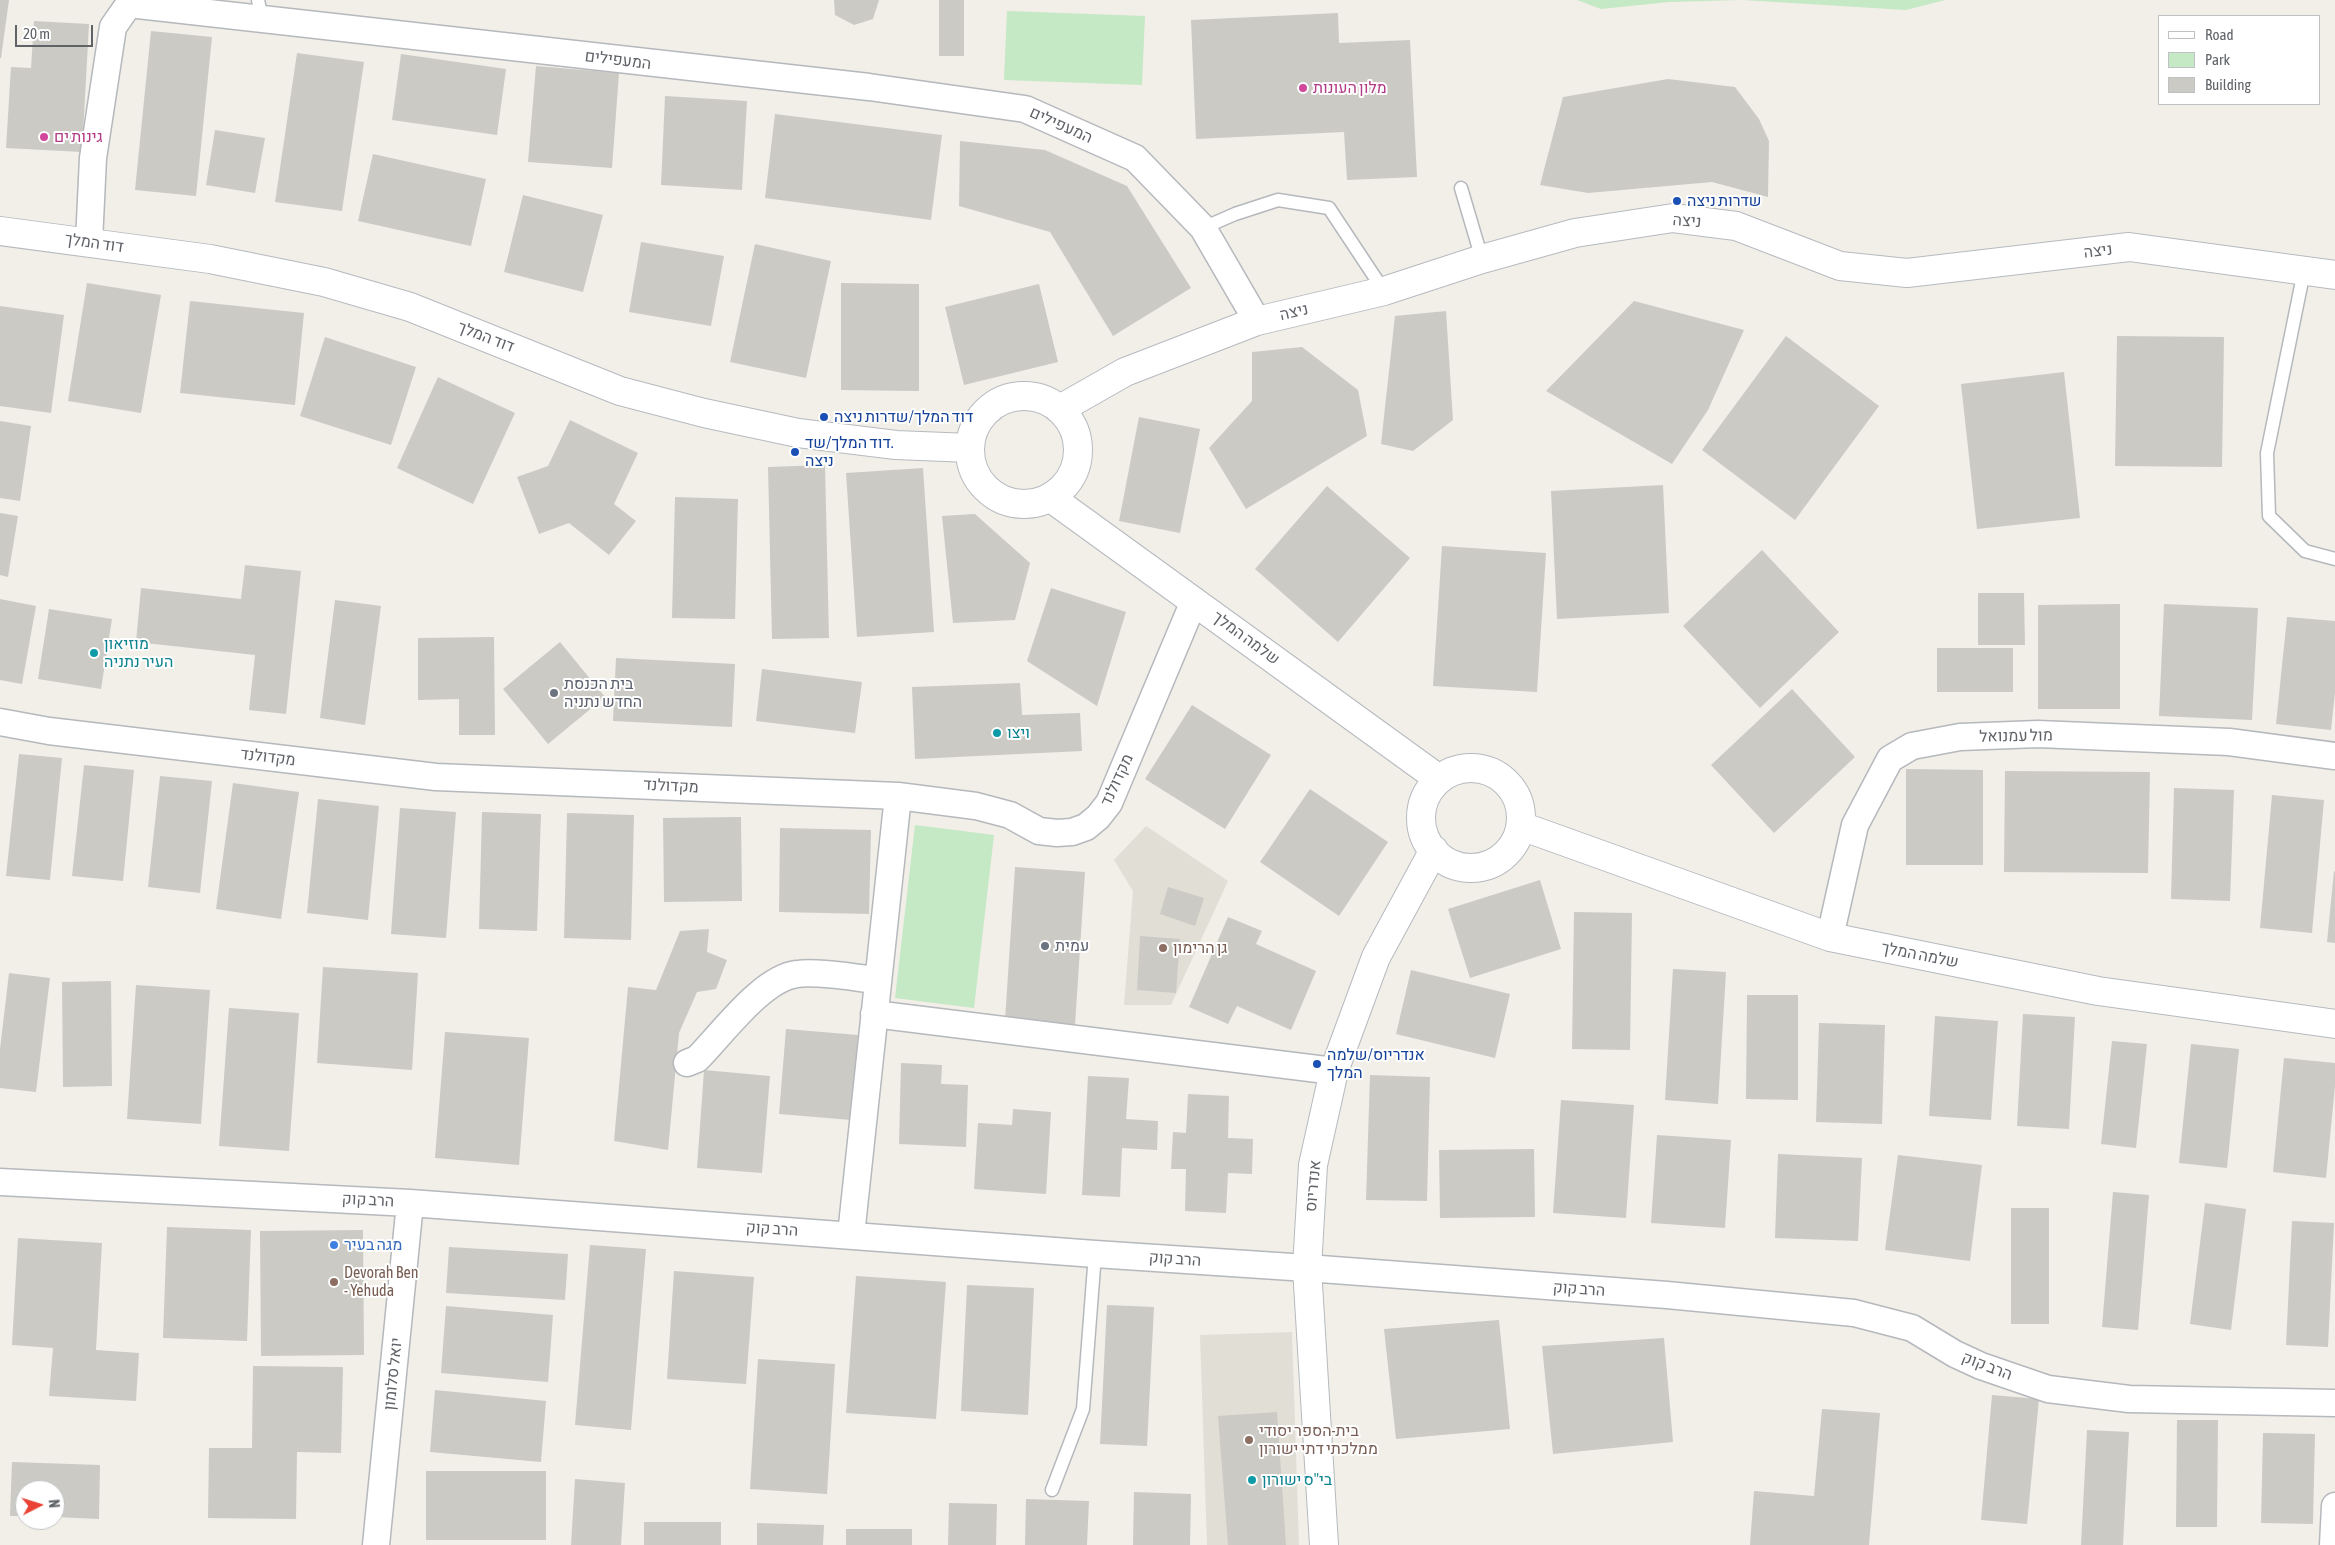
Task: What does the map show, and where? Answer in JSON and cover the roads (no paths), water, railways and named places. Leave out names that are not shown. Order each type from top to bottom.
[{"type":"street","name":"המעפילים","points":[[89,242],[93,158],[113,27],[130,4],[260,10],[869,87],[1024,109],[1135,158],[1203,228],[1257,321]]},
{"type":"street","name":"ניצה","points":[[1060,409],[1125,372],[1257,321],[1384,291],[1482,259],[1574,233],[1673,218],[1736,226],[1840,266],[1907,273],[2129,247],[2335,275]]},
{"type":"street","name":"דוד המלך","points":[[0,231],[210,259],[324,282],[410,307],[620,391],[704,413],[798,433],[896,445],[970,448]]},
{"type":"street","points":[[1027,396],[1045,400],[1060,409],[1071,423],[1078,439],[1078,456],[1074,473],[1064,487],[1051,498],[1035,504],[1016,504],[999,499],[984,487],[974,472],[970,448],[972,435],[980,419],[993,406],[1009,398],[1027,396]]},
{"type":"street","name":"שלמה המלך","points":[[1051,498],[1440,779]]},
{"type":"street","name":"מקדולנד","points":[[0,722],[59,732],[436,777],[898,796],[976,806],[1010,815],[1039,831],[1072,832],[1086,827],[1108,803],[1194,601]]},
{"type":"street","name":"מול עמנואל","points":[[1830,937],[1855,825],[1890,759],[1912,746],[1960,738],[2038,734],[2229,742],[2335,756]]},
{"type":"street","points":[[1474,768],[1493,772],[1507,783],[1514,792],[1520,808],[1521,826],[1513,845],[1502,858],[1491,864],[1474,868],[1463,867],[1447,862],[1434,850],[1426,838],[1422,821],[1422,809],[1428,793],[1440,779],[1457,770],[1474,768]]},
{"type":"street","points":[[850,1235],[898,796]]},
{"type":"street","name":"שלמה המלך","points":[[1521,826],[1830,937],[2098,991],[2335,1024]]},
{"type":"street","name":"אנדריוס","points":[[1324,1545],[1307,1268],[1313,1165],[1334,1071],[1376,957],[1434,850]]},
{"type":"street","points":[[688,1063],[697,1059],[765,988],[780,978],[798,974],[878,980]]},
{"type":"street","points":[[874,1014],[1334,1071]]},
{"type":"street","name":"הרב קוק","points":[[0,1182],[410,1203],[1667,1295],[1854,1313],[1912,1328],[1955,1354],[1981,1366],[2048,1388],[2128,1399],[2335,1403]]},
{"type":"street","name":"יואל סלומון","points":[[376,1545],[410,1203]]},
{"type":"street","points":[[2333,1545],[2335,1506]]},
{"type":"lane","points":[[1461,188],[1482,259]]},
{"type":"lane","points":[[1203,228],[1235,214],[1278,200],[1329,208],[1384,291]]},
{"type":"lane","points":[[2304,271],[2267,453],[2269,516],[2304,551],[2335,559]]},
{"type":"lane","points":[[1052,1490],[1083,1408],[1095,1254]]},
{"type":"place","name":"מלון העונות","points":[[1303,88]]},
{"type":"place","name":"גינות ים","points":[[44,137]]},
{"type":"place","name":"שדרות ניצה","points":[[1677,201]]},
{"type":"place","name":"דוד המלך/שדרות ניצה","points":[[824,417]]},
{"type":"place","name":"דוד המלך/שד. ניצה","points":[[795,452]]},
{"type":"place","name":"מוזיאון העיר נתניה","points":[[94,653]]},
{"type":"place","name":"בית הכנסת החדש נתניה","points":[[554,693]]},
{"type":"place","name":"ויצו","points":[[997,733]]},
{"type":"place","name":"עמית","points":[[1045,946]]},
{"type":"place","name":"גן הרימון","points":[[1163,948]]},
{"type":"place","name":"אנדריוס/שלמה המלך","points":[[1317,1064]]},
{"type":"place","name":"מגה בעיר","points":[[334,1245]]},
{"type":"place","name":"Devorah Ben - Yehuda","points":[[334,1282]]},
{"type":"place","name":"בית-הספר יסודי ממלכתי דתי ישורון","points":[[1249,1440]]},
{"type":"place","name":"בי\"ס ישורון","points":[[1252,1480]]}]
